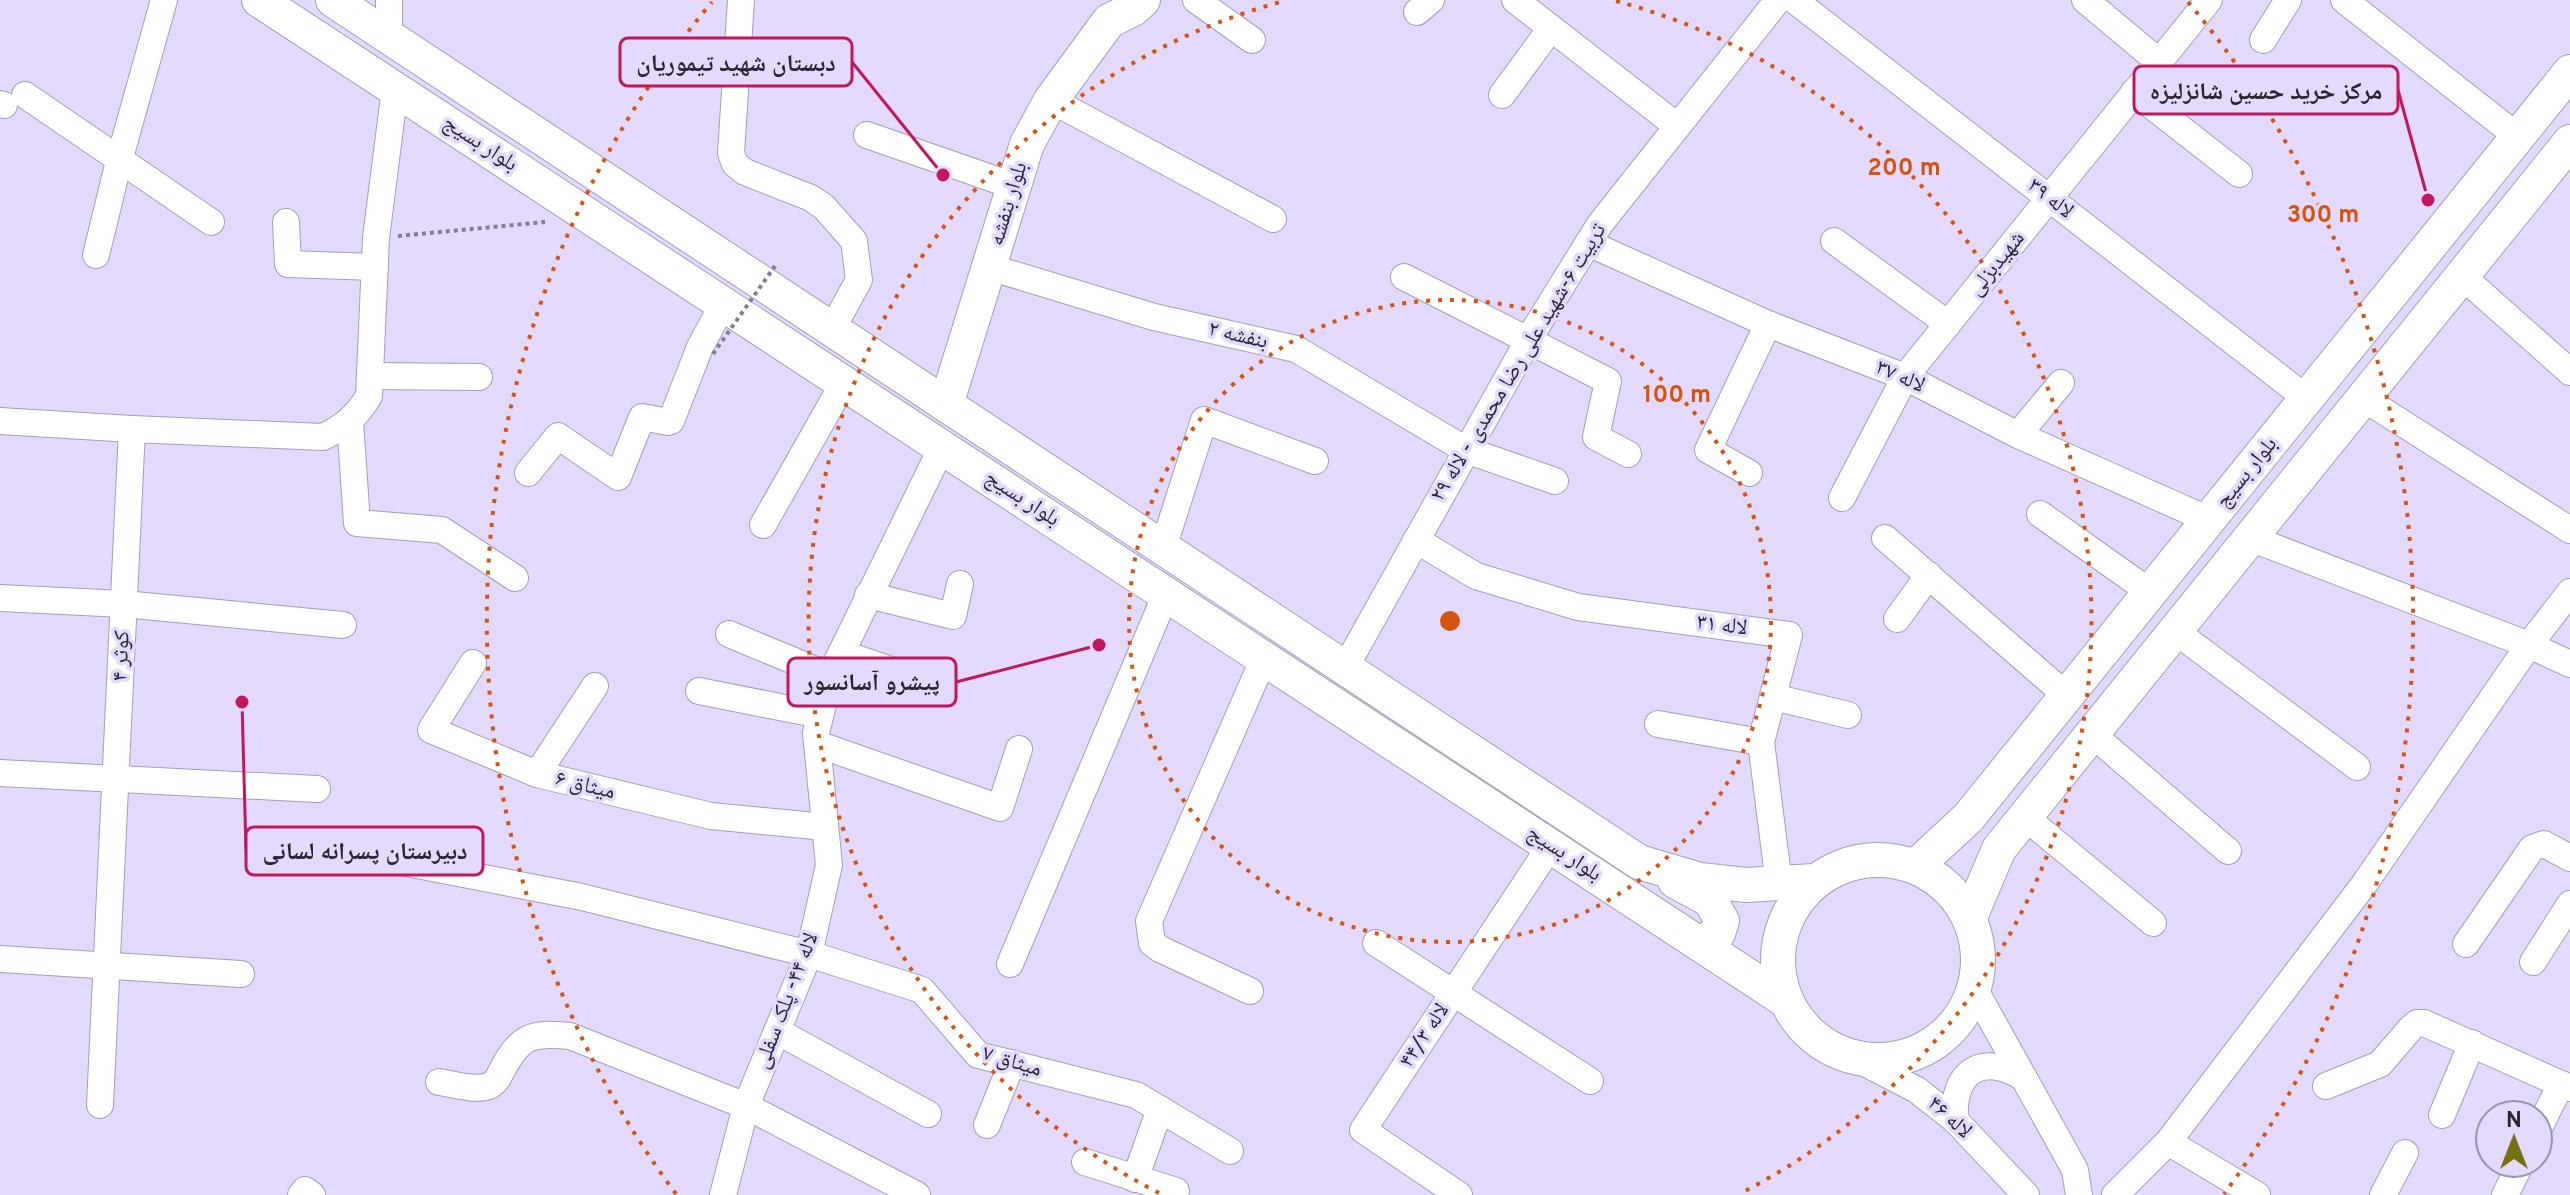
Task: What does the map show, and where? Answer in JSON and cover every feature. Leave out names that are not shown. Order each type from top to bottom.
[{"type":"main road","name":"بلوار بسیج","points":[[259,0],[1785,1000]]},
{"type":"main road","name":"بلوار بسیج","points":[[333,0],[1639,862],[1700,880],[1746,885],[1815,881]]},
{"type":"main road","name":"بلوار بنفشه","points":[[946,405],[1027,144],[1108,10],[1133,9],[1143,0]]},
{"type":"main road","name":"بلوار بسیج","points":[[1916,866],[1968,818],[2570,72]]},
{"type":"main road","name":"بلوار بسیج","points":[[1970,917],[1999,849],[2462,276],[2567,154]]},
{"type":"main road","points":[[1968,818],[1971,834],[1979,843],[1988,850],[1999,849]]},
{"type":"main road","points":[[1864,860],[1891,860],[1916,866],[1947,887],[1970,917],[1977,941],[1979,965],[1975,990],[1962,1017],[1929,1046],[1887,1061],[1857,1059],[1827,1047],[1810,1034],[1785,1000],[1777,968],[1779,935],[1793,905],[1815,881],[1838,867],[1864,860]]},
{"type":"main road","points":[[1639,862],[1710,900],[1722,921],[1718,933],[1701,944]]},
{"type":"street","points":[[96,255],[164,0]]},
{"type":"street","points":[[389,0],[389,37]]},
{"type":"street","points":[[741,0],[731,153],[735,164],[745,172],[811,198],[824,207],[854,241],[859,280],[832,329]]},
{"type":"street","points":[[1196,0],[1252,40]]},
{"type":"street","points":[[1515,0],[1677,126]]},
{"type":"street","name":"تربیت ۶-شهید علی رضا محمدی - لاله ۲۹","points":[[1345,668],[1527,341],[1588,243],[1778,0]]},
{"type":"street","name":"لاله ۳۹","points":[[1794,0],[2306,398]]},
{"type":"street","points":[[2085,0],[2159,62]]},
{"type":"street","name":"شهیدبزلی","points":[[1842,498],[1905,377],[2209,0]]},
{"type":"street","points":[[2263,40],[2288,0]]},
{"type":"street","points":[[2344,0],[2518,137]]},
{"type":"street","points":[[1502,95],[1551,28]]},
{"type":"street","points":[[0,421],[323,437],[350,421],[369,396],[376,238],[395,89]]},
{"type":"street","points":[[2134,92],[2239,174]]},
{"type":"street","points":[[1051,100],[1273,219]]},
{"type":"street","points":[[9,101],[119,161],[211,222]]},
{"type":"street","points":[[867,135],[1014,186]]},
{"type":"street","points":[[286,222],[288,264],[375,267]]},
{"type":"street","points":[[1834,241],[1948,324]]},
{"type":"street","name":"لاله ۳۷","points":[[1588,243],[1768,324],[1905,377],[2018,435],[2209,520]]},
{"type":"street","name":"بنفشه ۲","points":[[989,267],[1154,317],[1296,349],[1466,450],[1555,481]]},
{"type":"street","points":[[2462,276],[2570,372]]},
{"type":"street","points":[[1404,277],[1608,381],[1596,437],[1628,454]]},
{"type":"street","points":[[528,473],[558,436],[618,477],[642,417],[671,421],[700,347],[723,304]]},
{"type":"street","points":[[1749,473],[1708,450],[1768,324]]},
{"type":"street","points":[[371,376],[479,377]]},
{"type":"street","points":[[763,525],[844,382]]},
{"type":"street","points":[[2018,435],[2061,383]]},
{"type":"street","points":[[2363,398],[2570,530]]},
{"type":"street","points":[[1163,548],[1204,420],[1315,461]]},
{"type":"street","points":[[350,421],[357,523],[442,530],[515,578]]},
{"type":"street","name":"کوثر ۴","points":[[100,1105],[132,429]]},
{"type":"street","name":"لاله ۴۴- پلک سفلی","points":[[723,1195],[746,1106],[809,954],[829,865],[816,733],[820,715],[835,664],[942,447]]},
{"type":"street","points":[[2040,514],[2150,592]]},
{"type":"street","points":[[1885,538],[2067,696]]},
{"type":"street","points":[[2250,538],[2529,645],[2570,664]]},
{"type":"street","name":"لاله ۳۱","points":[[1416,540],[1476,576],[1578,607],[1789,635],[1761,742],[1779,884]]},
{"type":"street","points":[[1897,619],[1929,575]]},
{"type":"street","points":[[868,595],[953,616],[960,584]]},
{"type":"street","points":[[2115,1195],[2168,1142],[2365,883],[2529,645],[2570,592]]},
{"type":"street","points":[[1010,964],[1166,594]]},
{"type":"street","points":[[0,598],[124,604],[343,625]]},
{"type":"street","points":[[2175,631],[2357,767]]},
{"type":"street","points":[[729,634],[835,664],[900,673]]},
{"type":"street","points":[[1250,991],[1160,949],[1152,943],[1149,921],[1264,658]]},
{"type":"street","name":"میثاق ۶","points":[[473,663],[431,730],[537,774],[711,816],[825,827]]},
{"type":"street","points":[[537,774],[595,686]]},
{"type":"street","points":[[699,691],[820,715]]},
{"type":"street","points":[[1773,697],[1848,715]]},
{"type":"street","points":[[1658,724],[1761,742]]},
{"type":"street","points":[[2092,734],[2228,851]]},
{"type":"street","points":[[817,744],[1000,808],[1019,749]]},
{"type":"street","points":[[0,773],[317,789]]},
{"type":"street","points":[[2025,817],[2153,923]]},
{"type":"street","points":[[2466,944],[2532,848],[2544,844],[2570,858]]},
{"type":"street","name":"لاله ۴۴/۳","points":[[1459,1195],[1363,1130],[1551,845]]},
{"type":"street","name":"میثاق ۷","points":[[381,858],[582,897],[809,954],[922,990],[978,1055],[1136,1095],[1230,1151]]},
{"type":"street","points":[[2533,962],[2570,904]]},
{"type":"street","points":[[1376,943],[1590,1081]]},
{"type":"street","points":[[0,959],[241,974]]},
{"type":"street","points":[[1975,990],[2075,1170],[2079,1195]]},
{"type":"street","points":[[2326,1086],[2380,1064],[2417,1023],[2424,1023],[2566,1086],[2554,1105]]},
{"type":"street","points":[[777,1031],[928,1114]]},
{"type":"street","points":[[439,1082],[481,1087],[491,1085],[497,1081],[513,1050],[526,1038],[540,1033],[570,1036],[746,1106],[917,1195]]},
{"type":"street","points":[[2442,1115],[2472,1043]]},
{"type":"street","name":"لاله ۴۶","points":[[1857,1059],[1917,1090],[1955,1120],[2026,1195]]},
{"type":"street","points":[[987,1125],[1012,1063]]},
{"type":"street","points":[[1955,1120],[1954,1097],[1964,1078],[1983,1066],[2005,1066],[2024,1078]]},
{"type":"street","points":[[1135,1179],[1160,1109]]},
{"type":"street","points":[[2168,1142],[2257,1195]]},
{"type":"street","points":[[2383,1195],[2405,1153]]},
{"type":"street","points":[[1085,1162],[1176,1191]]},
{"type":"street","points":[[301,1195],[305,1190],[312,1195]]},
{"type":"path","points":[[376,238],[545,222]]},
{"type":"path","points":[[713,354],[775,266]]},
{"type":"place","name":"دبستان شهید تیموریان","points":[[943,175]]},
{"type":"place","name":"مرکز خرید حسین شانزلیزه","points":[[2428,200]]},
{"type":"place","name":"پیشرو آسانسور","points":[[1099,645]]},
{"type":"place","name":"دبیرستان پسرانه لسانی","points":[[242,702]]}]
